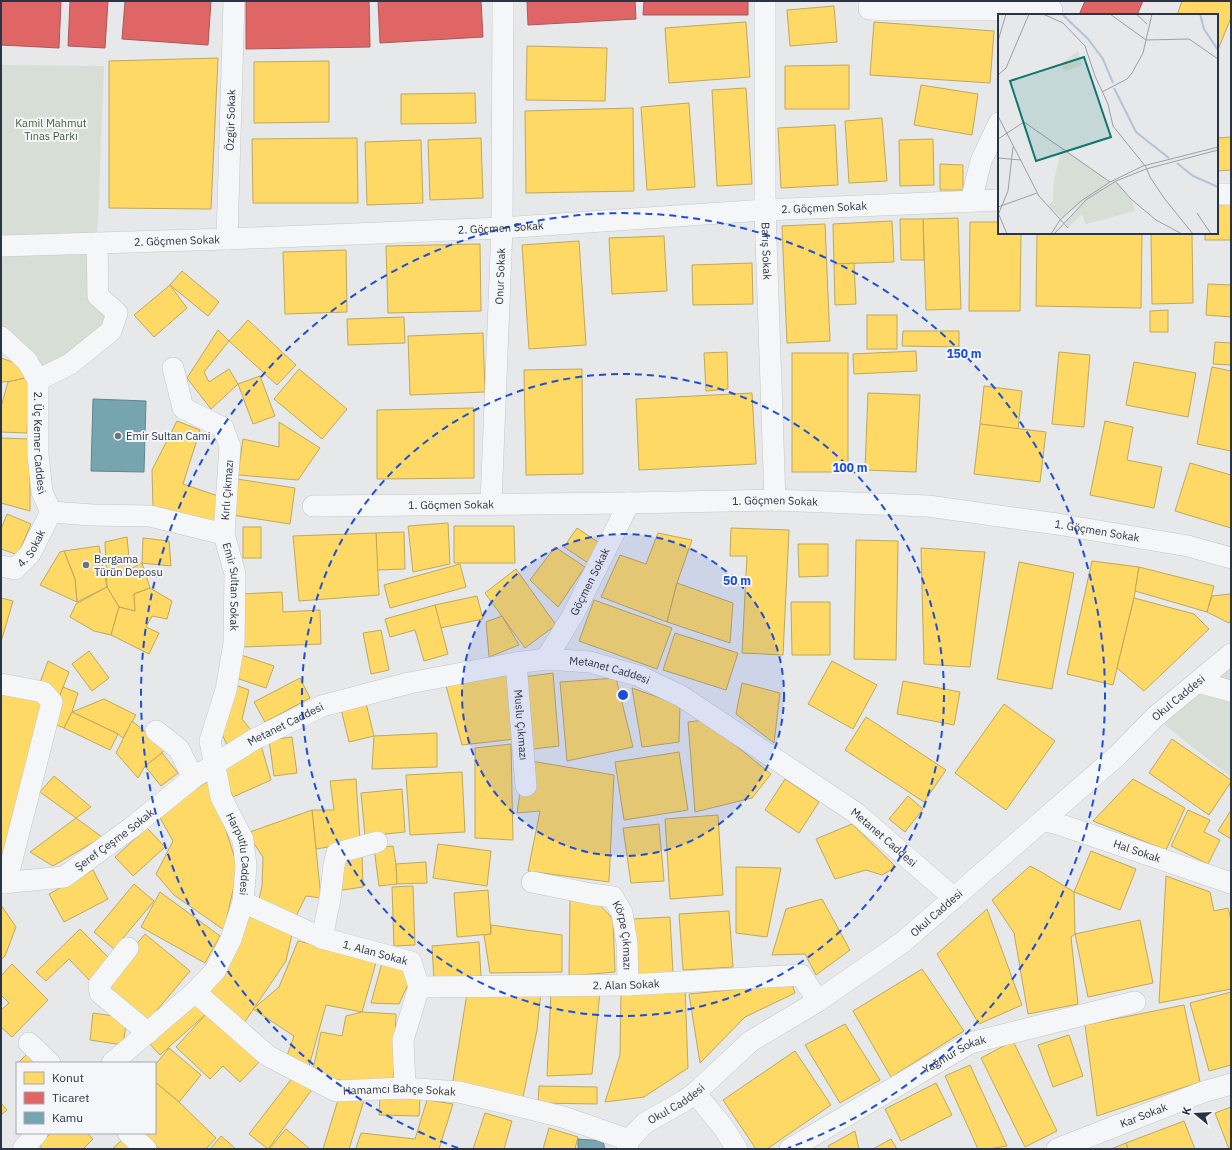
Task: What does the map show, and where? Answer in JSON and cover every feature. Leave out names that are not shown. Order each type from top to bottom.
[{"type":"street","name":"Özgür Sokak","points":[[227,239],[234,1]]},
{"type":"street","name":"Onur Sokak","points":[[491,504],[502,228],[503,1]]},
{"type":"street","name":"Barış Sokak","points":[[765,1],[765,210],[775,500]]},
{"type":"street","points":[[870,1],[869,9],[1052,9]]},
{"type":"street","points":[[971,201],[981,160],[998,125]]},
{"type":"street","points":[[1218,194],[1231,194]]},
{"type":"street","name":"2. Göçmen Sokak","points":[[1,246],[502,228],[765,210],[998,200]]},
{"type":"street","points":[[38,380],[70,364],[111,331],[117,313],[98,296],[97,243]]},
{"type":"street","name":"2. Üç Kemer Caddesi","points":[[1,337],[27,361],[38,380],[38,454],[42,492],[51,512]]},
{"type":"street","name":"Kırlı Çıkmazı","points":[[173,368],[183,408],[223,428],[230,446],[224,534]]},
{"type":"street","name":"1. Göçmen Sokak","points":[[313,506],[775,500],[928,506],[1058,524],[1188,546],[1231,558]]},
{"type":"street","name":"Göçmen Sokak","points":[[546,659],[574,615],[629,503]]},
{"type":"street","name":"Emir Sultan Sokak","points":[[51,512],[93,515],[150,516],[224,534],[235,574],[234,643],[226,690],[210,741],[215,764]]},
{"type":"street","name":"4. Sokak","points":[[1,566],[15,569],[30,554],[51,512]]},
{"type":"street","name":"Okul Caddesi","points":[[628,1145],[645,1123],[684,1101],[695,1093],[751,1041],[818,1002],[903,942],[1118,755],[1156,717],[1231,654]]},
{"type":"street","name":"Metanet Caddesi","points":[[215,764],[253,740],[322,706],[410,683],[516,663],[546,659],[590,662],[639,676],[681,696],[856,813],[954,898]]},
{"type":"street","name":"Muslu Çıkmazı","points":[[516,663],[526,786]]},
{"type":"street","points":[[1198,682],[1231,691]]},
{"type":"street","points":[[1,684],[43,692],[52,702],[4,883]]},
{"type":"street","points":[[156,732],[179,749],[193,778]]},
{"type":"street","name":"Şeref Çeşme Sokak","points":[[4,883],[64,877],[131,828],[193,778],[215,764]]},
{"type":"street","name":"Harputlu Caddesi","points":[[113,1062],[195,992],[215,971],[231,939],[243,902],[246,866],[243,840],[221,797],[215,764]]},
{"type":"street","name":"Hal Sokak","points":[[1043,820],[1231,883]]},
{"type":"street","points":[[322,938],[337,853],[376,842]]},
{"type":"street","name":"Körpe Çıkmazı","points":[[532,882],[613,897],[622,913],[626,943],[628,985]]},
{"type":"street","name":"1. Alan Sokak","points":[[243,902],[322,938],[411,962],[419,987]]},
{"type":"street","points":[[128,948],[99,985],[100,993],[148,1033]]},
{"type":"street","name":"2. Alan Sokak","points":[[419,987],[628,985],[801,975],[818,1002]]},
{"type":"street","points":[[404,1088],[403,1040],[419,987]]},
{"type":"street","name":"Hamamcı Bahçe Sokak","points":[[195,992],[268,1056],[336,1091],[404,1088],[459,1092],[562,1117],[628,1145]]},
{"type":"street","name":"Yağmur Sokak","points":[[790,1149],[970,1043],[1135,1002]]},
{"type":"street","points":[[29,1043],[49,1062]]},
{"type":"street","name":"Kar Sokak","points":[[1057,1149],[1203,1092],[1231,1084]]},
{"type":"street","points":[[695,1093],[723,1127],[737,1149]]},
{"type":"street","points":[[22,1149],[37,1134]]},
{"type":"street","points":[[129,1134],[146,1149]]},
{"type":"green space","name":"Kamil Mahmut Tınas Parkı","points":[[1,65],[104,66],[97,243],[98,296],[117,313],[38,380],[1,337]]},
{"type":"green space","points":[[1231,654],[1231,776],[1155,717]]},
{"type":"building: Konut","points":[[1182,1],[1231,1],[1231,18],[1218,50],[1218,14],[1177,14]]},
{"type":"building: Konut","points":[[834,6],[837,42],[790,46],[787,10]]},
{"type":"building: Konut","points":[[746,22],[750,77],[669,83],[665,28]]},
{"type":"building: Konut","points":[[874,22],[994,31],[990,83],[870,75]]},
{"type":"building: Konut","points":[[527,46],[607,48],[605,101],[526,100]]},
{"type":"building: Konut","points":[[218,58],[211,209],[109,208],[109,61]]},
{"type":"building: Konut","points":[[329,61],[329,122],[254,123],[254,62]]},
{"type":"building: Konut","points":[[849,65],[849,109],[785,109],[785,66]]},
{"type":"building: Konut","points":[[921,85],[978,94],[972,135],[914,125]]},
{"type":"building: Konut","points":[[746,88],[752,184],[717,186],[712,90]]},
{"type":"building: Konut","points":[[475,93],[476,123],[401,124],[401,94]]},
{"type":"building: Konut","points":[[689,103],[695,187],[647,190],[641,107]]},
{"type":"building: Konut","points":[[633,108],[634,191],[526,193],[525,111]]},
{"type":"building: Konut","points":[[882,118],[887,181],[849,183],[845,121]]},
{"type":"building: Konut","points":[[835,125],[838,185],[781,188],[778,128]]},
{"type":"building: Konut","points":[[1231,137],[1231,170],[1218,171],[1218,138]]},
{"type":"building: Konut","points":[[357,138],[358,203],[253,203],[252,139]]},
{"type":"building: Konut","points":[[481,138],[483,198],[430,200],[428,140]]},
{"type":"building: Konut","points":[[933,139],[934,185],[900,186],[899,140]]},
{"type":"building: Konut","points":[[421,140],[423,203],[367,205],[365,142]]},
{"type":"building: Konut","points":[[940,164],[963,165],[963,190],[940,190]]},
{"type":"building: Konut","points":[[1231,204],[1231,240],[1205,240],[1205,234],[1218,234],[1218,205]]},
{"type":"building: Konut","points":[[958,218],[961,309],[926,310],[923,219]]},
{"type":"building: Konut","points":[[900,219],[923,219],[924,260],[901,260]]},
{"type":"building: Konut","points":[[892,221],[894,262],[834,264],[833,224]]},
{"type":"building: Konut","points":[[970,222],[998,222],[998,234],[1021,234],[1020,311],[969,311]]},
{"type":"building: Konut","points":[[825,224],[830,341],[787,343],[782,226]]},
{"type":"building: Konut","points":[[1037,234],[1142,234],[1141,308],[1036,306]]},
{"type":"building: Konut","points":[[1151,234],[1192,234],[1193,303],[1152,304]]},
{"type":"building: Konut","points":[[664,236],[667,291],[612,294],[609,238]]},
{"type":"building: Konut","points":[[579,241],[586,345],[529,349],[522,245]]},
{"type":"building: Konut","points":[[480,244],[481,311],[388,313],[386,246]]},
{"type":"building: Konut","points":[[346,250],[347,312],[285,314],[283,252]]},
{"type":"building: Konut","points":[[752,263],[753,304],[693,305],[692,265]]},
{"type":"building: Konut","points":[[854,263],[856,304],[835,305],[834,264]]},
{"type":"building: Konut","points":[[182,271],[219,302],[208,316],[170,285]]},
{"type":"building: Konut","points":[[1208,284],[1231,285],[1231,317],[1206,315]]},
{"type":"building: Konut","points":[[170,285],[187,308],[154,337],[134,315]]},
{"type":"building: Konut","points":[[1168,310],[1168,332],[1150,332],[1150,311]]},
{"type":"building: Konut","points":[[867,315],[897,315],[897,349],[867,349]]},
{"type":"building: Konut","points":[[404,317],[405,343],[348,345],[347,319]]},
{"type":"building: Konut","points":[[248,320],[296,365],[277,385],[229,341]]},
{"type":"building: Konut","points":[[218,330],[229,341],[204,372],[209,382],[229,369],[238,384],[211,409],[187,378]]},
{"type":"building: Konut","points":[[903,331],[959,331],[959,347],[902,346]]},
{"type":"building: Konut","points":[[483,333],[485,392],[410,395],[408,336]]},
{"type":"building: Konut","points":[[1215,342],[1231,343],[1231,365],[1213,364]]},
{"type":"building: Konut","points":[[916,351],[917,371],[854,374],[853,354]]},
{"type":"building: Konut","points":[[727,352],[728,389],[706,391],[704,353]]},
{"type":"building: Konut","points":[[1059,352],[1090,355],[1084,427],[1052,424]]},
{"type":"building: Konut","points":[[792,353],[848,353],[848,472],[792,472]]},
{"type":"building: Konut","points":[[1,358],[18,364],[29,377],[1,382]]},
{"type":"building: Konut","points":[[1134,362],[1196,373],[1188,417],[1126,405]]},
{"type":"building: Konut","points":[[1212,367],[1231,371],[1231,451],[1197,444]]},
{"type":"building: Konut","points":[[299,369],[347,409],[322,439],[274,399]]},
{"type":"building: Konut","points":[[582,369],[583,474],[526,475],[524,370]]},
{"type":"building: Konut","points":[[260,376],[275,416],[253,424],[238,384]]},
{"type":"building: Konut","points":[[29,377],[27,433],[1,432],[1,407],[8,382]]},
{"type":"building: Konut","points":[[984,386],[1022,391],[1018,429],[980,424]]},
{"type":"building: Konut","points":[[752,393],[756,464],[639,470],[636,399]]},
{"type":"building: Konut","points":[[868,393],[920,395],[916,472],[865,470]]},
{"type":"building: Konut","points":[[474,408],[474,478],[377,479],[377,410]]},
{"type":"building: Konut","points":[[177,421],[200,430],[183,484],[221,497],[217,523],[153,506],[152,470]]},
{"type":"building: Konut","points":[[1105,421],[1133,427],[1127,460],[1162,467],[1154,508],[1090,495]]},
{"type":"building: Konut","points":[[279,422],[320,448],[298,480],[238,475],[243,439],[279,447]]},
{"type":"building: Konut","points":[[980,424],[1046,432],[1040,482],[974,474]]},
{"type":"building: Konut","points":[[1,438],[30,439],[30,511],[1,503]]},
{"type":"building: Konut","points":[[1190,463],[1231,475],[1231,528],[1175,511]]},
{"type":"building: Konut","points":[[237,479],[295,488],[290,524],[232,515]]},
{"type":"building: Konut","points":[[7,514],[31,524],[18,555],[1,549],[1,529]]},
{"type":"building: Konut","points":[[448,523],[450,564],[413,572],[408,526]]},
{"type":"building: Konut","points":[[454,526],[514,526],[515,563],[454,563]]},
{"type":"building: Konut","points":[[243,527],[261,527],[261,558],[243,558]]},
{"type":"building: Konut","points":[[577,528],[601,544],[588,563],[564,547]]},
{"type":"building: Konut","points":[[731,528],[789,530],[783,655],[742,653],[747,556],[730,556]]},
{"type":"building: Konut","points":[[404,532],[405,569],[377,570],[376,533]]},
{"type":"building: Konut","points":[[376,533],[379,595],[299,601],[293,536]]},
{"type":"building: Konut","points":[[658,533],[692,540],[677,583],[667,622],[601,597],[620,555],[646,564]]},
{"type":"building: Konut","points":[[127,537],[130,569],[142,563],[150,588],[134,594],[135,611],[119,607],[107,587],[105,542]]},
{"type":"building: Konut","points":[[143,538],[169,541],[171,566],[142,563]]},
{"type":"building: Konut","points":[[856,540],[898,541],[896,660],[854,659]]},
{"type":"building: Konut","points":[[798,544],[828,544],[828,576],[799,577]]},
{"type":"building: Konut","name":"Bergama Türün Deposu","points":[[99,546],[107,587],[77,602],[75,579],[64,551]]},
{"type":"building: Konut","points":[[555,547],[585,567],[558,607],[530,580]]},
{"type":"building: Konut","points":[[921,548],[985,552],[970,667],[924,664]]},
{"type":"building: Konut","points":[[64,551],[75,579],[77,602],[40,585],[60,552]]},
{"type":"building: Konut","points":[[1092,561],[1139,567],[1134,598],[1113,685],[1067,674]]},
{"type":"building: Konut","points":[[1019,562],[1074,573],[1052,689],[997,679]]},
{"type":"building: Konut","points":[[460,564],[466,587],[390,608],[384,585]]},
{"type":"building: Konut","points":[[1139,567],[1214,586],[1207,612],[1135,591]]},
{"type":"building: Konut","points":[[516,569],[556,625],[525,648],[485,593]]},
{"type":"building: Konut","points":[[677,583],[733,603],[730,643],[667,622]]},
{"type":"building: Konut","points":[[107,587],[119,607],[111,635],[94,631],[70,617],[76,604]]},
{"type":"building: Konut","points":[[150,588],[172,601],[167,619],[152,616],[146,627],[159,633],[149,654],[111,635],[119,607],[135,611],[134,594]]},
{"type":"building: Konut","points":[[282,592],[283,612],[320,610],[321,644],[243,647],[241,594]]},
{"type":"building: Konut","points":[[1231,594],[1231,619],[1229,623],[1207,612],[1212,596]]},
{"type":"building: Konut","points":[[477,596],[483,619],[440,628],[435,605]]},
{"type":"building: Konut","points":[[1,598],[13,601],[1,642]]},
{"type":"building: Konut","points":[[1134,598],[1194,614],[1209,629],[1144,691],[1117,668]]},
{"type":"building: Konut","points":[[594,600],[672,628],[657,669],[579,641]]},
{"type":"building: Konut","points":[[791,602],[830,602],[830,655],[792,655]]},
{"type":"building: Konut","points":[[435,605],[448,654],[424,661],[415,630],[390,637],[385,619]]},
{"type":"building: Konut","points":[[502,616],[519,645],[489,657],[486,622]]},
{"type":"building: Konut","points":[[381,630],[389,670],[371,674],[363,633]]},
{"type":"building: Konut","points":[[675,633],[738,653],[726,690],[663,670]]},
{"type":"building: Konut","points":[[89,651],[109,678],[92,691],[72,664]]},
{"type":"building: Konut","points":[[241,655],[274,666],[266,688],[233,677]]},
{"type":"building: Konut","points":[[48,661],[69,672],[60,695],[38,688]]},
{"type":"building: Konut","points":[[832,661],[877,685],[853,729],[808,704]]},
{"type":"building: Konut","points":[[553,673],[559,746],[533,749],[523,677]]},
{"type":"building: Konut","points":[[507,675],[515,739],[462,745],[445,682]]},
{"type":"building: Konut","points":[[300,678],[310,698],[265,722],[254,702]]},
{"type":"building: Konut","points":[[616,678],[633,747],[567,761],[560,682]]},
{"type":"building: Konut","points":[[903,681],[960,692],[954,725],[897,714]]},
{"type":"building: Konut","points":[[742,683],[780,693],[774,743],[736,714]]},
{"type":"building: Konut","points":[[233,684],[249,690],[242,719],[251,730],[227,745],[221,732]]},
{"type":"building: Konut","points":[[63,687],[78,693],[72,712],[64,728],[50,722]]},
{"type":"building: Konut","points":[[632,688],[680,705],[679,742],[642,747]]},
{"type":"building: Konut","points":[[1,693],[42,702],[1,864]]},
{"type":"building: Konut","points":[[104,699],[136,715],[123,738],[118,734],[72,712]]},
{"type":"building: Konut","points":[[366,703],[374,736],[349,742],[341,709]]},
{"type":"building: Konut","points":[[1004,704],[1055,741],[1006,810],[955,773]]},
{"type":"building: Konut","points":[[72,712],[118,734],[110,750],[64,728]]},
{"type":"building: Konut","points":[[866,717],[946,770],[924,802],[845,750]]},
{"type":"building: Konut","points":[[704,720],[771,774],[752,798],[695,812],[688,722]]},
{"type":"building: Konut","points":[[132,721],[165,748],[162,753],[145,766],[138,778],[116,753]]},
{"type":"building: Konut","points":[[437,733],[437,767],[372,769],[374,736]]},
{"type":"building: Konut","points":[[292,737],[297,773],[274,776],[269,740]]},
{"type":"building: Konut","points":[[1172,739],[1231,780],[1209,815],[1149,773]]},
{"type":"building: Konut","points":[[511,744],[513,840],[475,838],[475,748]]},
{"type":"building: Konut","points":[[261,745],[271,780],[233,797],[220,766]]},
{"type":"building: Konut","points":[[679,752],[688,810],[624,820],[615,762]]},
{"type":"building: Konut","points":[[162,753],[178,773],[161,786],[145,766]]},
{"type":"building: Konut","points":[[531,761],[614,775],[609,882],[528,871],[540,811],[517,813],[520,792]]},
{"type":"building: Konut","points":[[462,772],[465,832],[410,835],[406,775]]},
{"type":"building: Konut","points":[[54,776],[91,807],[76,818],[40,792]]},
{"type":"building: Konut","points":[[356,779],[360,842],[316,849],[312,810],[334,810],[330,781]]},
{"type":"building: Konut","points":[[785,779],[819,802],[799,833],[765,810]]},
{"type":"building: Konut","points":[[1133,779],[1185,808],[1166,850],[1093,821]]},
{"type":"building: Konut","points":[[210,780],[238,868],[224,930],[174,895],[156,874],[173,841],[158,814]]},
{"type":"building: Konut","points":[[402,789],[405,832],[365,836],[361,793]]},
{"type":"building: Konut","points":[[908,796],[923,809],[905,832],[889,819]]},
{"type":"building: Konut","points":[[312,810],[321,898],[306,896],[294,920],[257,908],[262,886],[263,857],[247,833]]},
{"type":"building: Konut","points":[[1188,810],[1210,820],[1204,832],[1220,840],[1208,864],[1171,846]]},
{"type":"building: Konut","points":[[1231,810],[1231,839],[1218,831]]},
{"type":"building: Konut","points":[[718,815],[723,895],[670,899],[665,819]]},
{"type":"building: Konut","points":[[76,818],[102,837],[53,866],[30,852]]},
{"type":"building: Konut","points":[[659,824],[664,881],[631,883],[623,828]]},
{"type":"building: Konut","points":[[852,824],[896,867],[882,875],[866,870],[835,879],[816,839]]},
{"type":"building: Konut","points":[[147,828],[165,847],[133,876],[115,857]]},
{"type":"building: Konut","points":[[438,844],[491,851],[487,886],[433,878]]},
{"type":"building: Konut","points":[[393,846],[397,884],[379,886],[374,848]]},
{"type":"building: Konut","points":[[1091,851],[1136,869],[1120,910],[1074,892]]},
{"type":"building: Konut","points":[[362,854],[363,887],[336,891],[340,857]]},
{"type":"building: Konut","points":[[426,862],[427,883],[397,884],[396,864]]},
{"type":"building: Konut","points":[[1030,866],[1074,892],[1075,934],[1071,937],[1078,1004],[1028,1014],[1014,933],[992,900]]},
{"type":"building: Konut","points":[[736,867],[781,868],[767,937],[736,933]]},
{"type":"building: Konut","points":[[93,870],[108,899],[64,922],[49,894]]},
{"type":"building: Konut","points":[[1166,876],[1210,892],[1214,911],[1228,908],[1231,919],[1231,989],[1159,1003]]},
{"type":"building: Konut","points":[[134,884],[154,901],[114,949],[94,932]]},
{"type":"building: Konut","points":[[413,886],[415,945],[394,946],[392,887]]},
{"type":"building: Konut","points":[[488,890],[491,934],[457,937],[454,893]]},
{"type":"building: Konut","points":[[160,892],[220,936],[205,963],[141,927]]},
{"type":"building: Konut","points":[[822,899],[850,950],[816,975],[805,954],[772,955],[786,909]]},
{"type":"building: Konut","points":[[570,900],[597,902],[613,919],[615,972],[569,976]]},
{"type":"building: Konut","points":[[1,905],[16,927],[5,956],[1,960]]},
{"type":"building: Konut","points":[[987,909],[1022,1005],[979,1024],[937,954]]},
{"type":"building: Konut","points":[[729,911],[733,967],[683,970],[679,914]]},
{"type":"building: Konut","points":[[250,914],[292,934],[286,961],[244,1023],[206,993]]},
{"type":"building: Konut","points":[[670,917],[673,973],[635,975],[632,919]]},
{"type":"building: Konut","points":[[1140,920],[1153,983],[1088,997],[1075,934]]},
{"type":"building: Konut","points":[[491,925],[562,935],[562,972],[490,973],[484,935],[491,934]]},
{"type":"building: Konut","points":[[80,929],[114,963],[93,984],[69,959],[46,981],[36,972]]},
{"type":"building: Konut","points":[[145,934],[190,971],[147,1022],[103,985]]},
{"type":"building: Konut","points":[[298,941],[377,959],[362,1012],[326,1005],[308,1070],[286,1059],[294,1036],[253,1009],[279,987]]},
{"type":"building: Konut","points":[[479,942],[481,976],[434,980],[432,946]]},
{"type":"building: Konut","points":[[382,963],[401,966],[409,982],[399,1004],[371,1003]]},
{"type":"building: Konut","points":[[12,964],[48,1000],[12,1037],[1,1027],[1,1010],[9,1003],[1,995],[1,976]]},
{"type":"building: Konut","points":[[922,969],[964,1031],[891,1077],[853,1011]]},
{"type":"building: Konut","points":[[792,984],[795,993],[745,1017],[700,1063],[689,994]]},
{"type":"building: Konut","points":[[685,987],[688,1068],[644,1097],[605,1102],[620,1055],[621,995]]},
{"type":"building: Konut","points":[[541,991],[537,1030],[523,1097],[453,1081],[467,993]]},
{"type":"building: Konut","points":[[600,991],[592,1074],[547,1076],[551,992]]},
{"type":"building: Konut","points":[[1231,992],[1231,1065],[1209,1071],[1190,1003]]},
{"type":"building: Konut","points":[[197,1003],[206,1014],[160,1055],[150,1044]]},
{"type":"building: Konut","points":[[1184,1005],[1200,1082],[1097,1116],[1085,1025]]},
{"type":"building: Konut","points":[[208,1012],[260,1061],[240,1082],[223,1066],[210,1079],[176,1047]]},
{"type":"building: Konut","points":[[362,1012],[396,1014],[393,1083],[344,1081],[312,1074],[321,1032],[342,1036],[346,1016]]},
{"type":"building: Konut","points":[[93,1013],[127,1018],[123,1045],[90,1040]]},
{"type":"building: Konut","points":[[845,1024],[880,1080],[840,1103],[805,1045]]},
{"type":"building: Konut","points":[[1069,1035],[1083,1076],[1053,1087],[1038,1045]]},
{"type":"building: Konut","points":[[1013,1041],[1057,1131],[1025,1147],[981,1058]]},
{"type":"building: Konut","points":[[169,1048],[201,1075],[179,1102],[156,1083],[156,1064]]},
{"type":"building: Konut","points":[[795,1051],[831,1105],[767,1149],[756,1149],[723,1100]]},
{"type":"building: Konut","points":[[29,1052],[38,1062],[19,1062]]},
{"type":"building: Konut","points":[[970,1065],[1007,1146],[978,1149],[945,1076]]},
{"type":"building: Konut","points":[[296,1073],[314,1087],[268,1149],[249,1134]]},
{"type":"building: Konut","points":[[156,1083],[179,1102],[216,1138],[206,1149],[160,1149],[144,1134],[156,1134]]},
{"type":"building: Konut","points":[[936,1083],[952,1115],[901,1141],[885,1109]]},
{"type":"building: Konut","points":[[539,1086],[597,1087],[597,1104],[538,1103]]},
{"type":"building: Konut","points":[[365,1097],[349,1149],[323,1149],[338,1100]]},
{"type":"building: Konut","points":[[380,1097],[420,1099],[419,1116],[379,1115]]},
{"type":"building: Konut","points":[[427,1100],[453,1104],[439,1149],[356,1148],[361,1133],[415,1139]]},
{"type":"building: Konut","points":[[1,1103],[7,1110],[1,1115]]},
{"type":"building: Konut","points":[[1231,1107],[1231,1149],[1229,1149],[1215,1113]]},
{"type":"building: Konut","points":[[485,1113],[512,1121],[504,1149],[473,1149]]},
{"type":"building: Konut","points":[[1184,1121],[1195,1149],[1128,1149],[1126,1143]]},
{"type":"building: Konut","points":[[549,1128],[578,1137],[575,1149],[543,1149]]},
{"type":"building: Konut","points":[[286,1129],[310,1149],[269,1149]]},
{"type":"building: Konut","points":[[855,1131],[859,1149],[830,1149],[828,1146]]},
{"type":"building: Konut","points":[[50,1134],[88,1134],[93,1139],[83,1149],[43,1149],[39,1145]]},
{"type":"building: Konut","points":[[221,1136],[236,1149],[210,1149]]},
{"type":"building: Konut","points":[[891,1139],[897,1149],[873,1149]]},
{"type":"building: Konut","points":[[122,1140],[131,1149],[112,1149]]},
{"type":"building: Konut","points":[[1126,1143],[1128,1149],[1111,1149]]},
{"type":"building: Ticaret","points":[[1,1],[61,1],[59,48],[1,45]]},
{"type":"building: Ticaret","points":[[70,1],[108,1],[105,48],[68,46]]},
{"type":"building: Ticaret","points":[[125,1],[211,1],[208,45],[122,39]]},
{"type":"building: Ticaret","points":[[246,1],[369,1],[370,47],[246,49]]},
{"type":"building: Ticaret","points":[[378,1],[481,1],[483,37],[380,43]]},
{"type":"building: Ticaret","points":[[527,1],[635,1],[636,19],[528,25]]},
{"type":"building: Ticaret","points":[[644,1],[748,1],[748,15],[643,15]]},
{"type":"building: Ticaret","points":[[1085,1],[1143,1],[1137,14],[1079,14]]},
{"type":"building: Kamu","name":"Emir Sultan Cami","points":[[93,399],[146,401],[144,472],[91,471]]},
{"type":"building: Kamu","points":[[578,1139],[603,1141],[605,1149],[578,1149]]},
{"type":"place","name":"Emir Sultan Cami","points":[[118,436]]},
{"type":"place","name":"Bergama Türün Deposu","points":[[86,565]]}]
